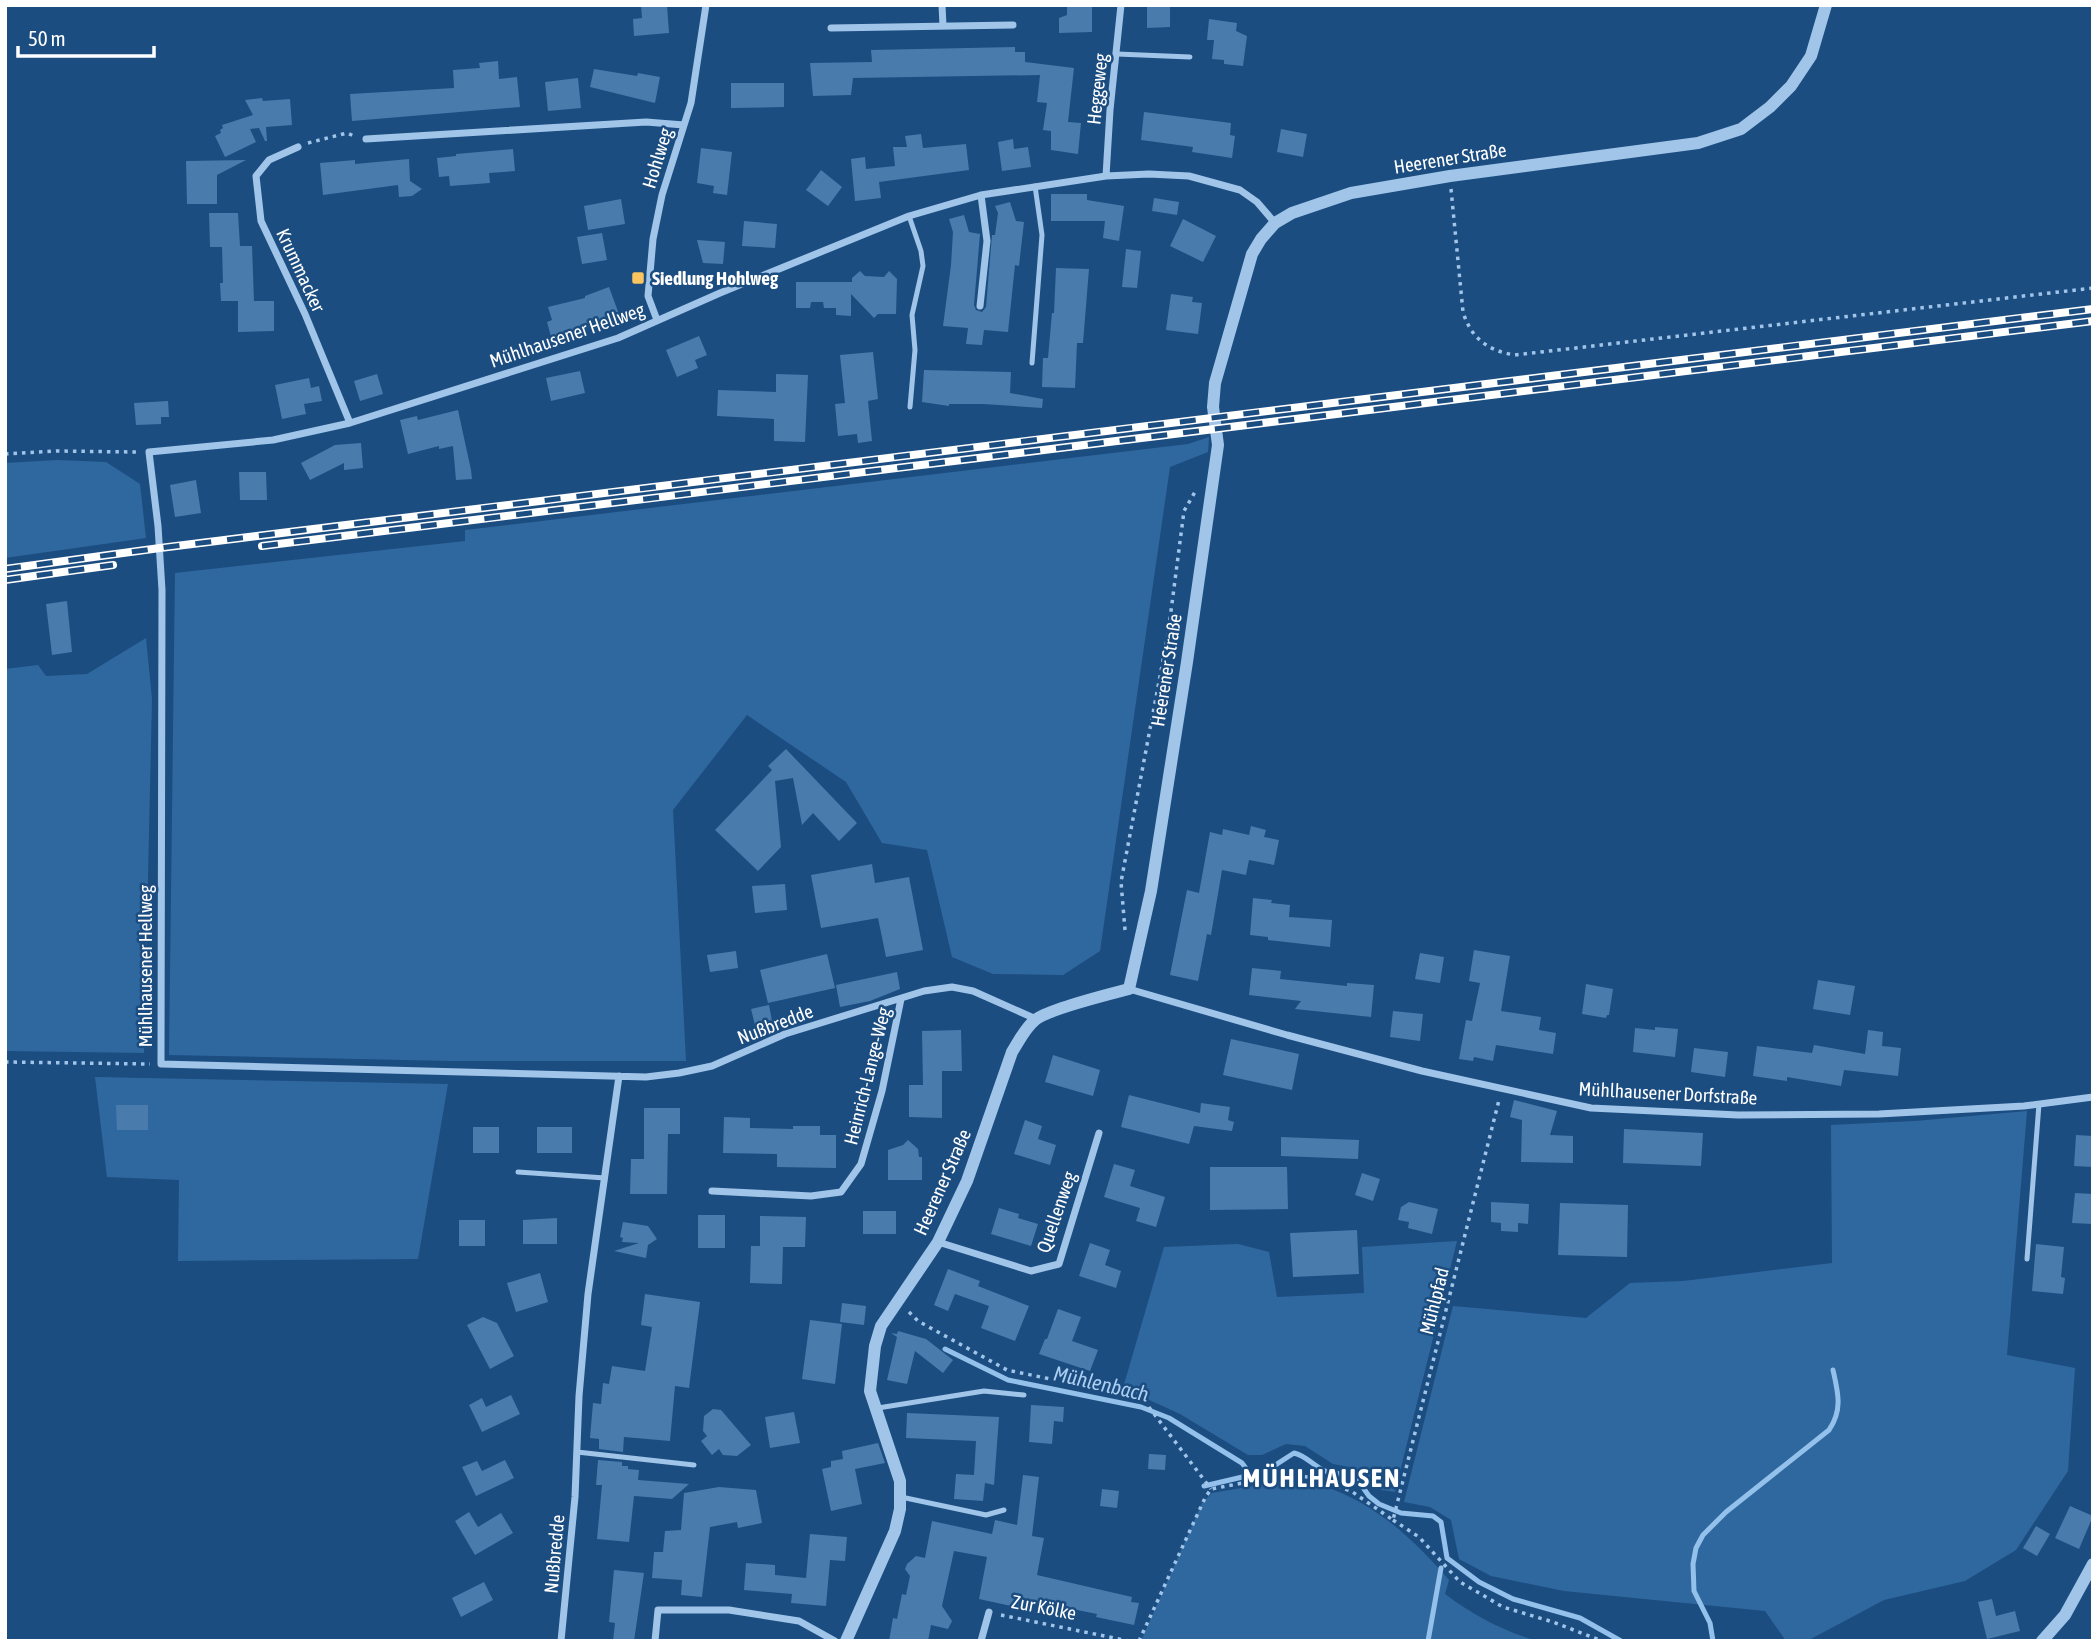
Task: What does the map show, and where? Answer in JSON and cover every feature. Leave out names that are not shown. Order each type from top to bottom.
[{"type":"street","name":"Hohlweg","points":[[657,320],[648,296],[653,239],[662,195],[696,75],[706,5]]},
{"type":"street","points":[[942,5],[943,26]]},
{"type":"street","name":"Heggeweg","points":[[1106,176],[1121,5]]},
{"type":"street","name":"Heerener Straße","points":[[1129,989],[1151,891],[1188,662],[1218,445],[1213,407],[1215,383],[1252,254],[1261,239],[1275,223],[1292,212],[1351,193],[1450,176],[1698,144],[1741,129],[1770,107],[1791,86],[1811,56],[1826,5]]},
{"type":"street","points":[[831,28],[1013,25]]},
{"type":"street","points":[[366,139],[646,122],[684,125]]},
{"type":"street","name":"Krummacker","points":[[298,147],[269,160],[256,176],[261,221],[350,423]]},
{"type":"street","name":"Mühlhausener Hellweg","points":[[620,1076],[161,1064],[162,590],[149,452],[273,440],[350,423],[618,338],[909,216],[981,195],[1106,176],[1189,176],[1240,190],[1257,202],[1275,223]]},
{"type":"street","points":[[980,306],[987,242],[981,195]]},
{"type":"street","name":"Nußbredde","points":[[561,1641],[575,1497],[588,1294],[620,1076],[646,1077],[712,1066],[785,1034],[923,991],[952,987],[973,991],[1036,1019]]},
{"type":"street","points":[[1036,1019],[1103,995],[1129,989]]},
{"type":"street","name":"Mühlhausener Dorfstraße","points":[[1129,989],[1287,1035],[1502,1089],[1591,1108],[1738,1115],[1880,1114],[2039,1104],[2093,1097]]},
{"type":"street","name":"Heinrich-Lange-Weg","points":[[712,1191],[811,1196],[841,1192],[861,1164],[882,1091],[901,999]]},
{"type":"street","name":"Heerener Straße","points":[[846,1641],[895,1531],[900,1509],[900,1481],[875,1409],[870,1378],[881,1326],[938,1242],[967,1181],[1012,1052],[1023,1033],[1036,1019]]},
{"type":"street","name":"Quellenweg","points":[[938,1242],[1031,1271],[1059,1264],[1099,1133]]},
{"type":"street","points":[[2042,1641],[2065,1615],[2093,1564]]},
{"type":"street","points":[[655,1641],[658,1610],[729,1610],[799,1621],[835,1641]]},
{"type":"street","name":"Zur Kölke","points":[[981,1641],[989,1612]]},
{"type":"lane","points":[[1117,54],[1190,57]]},
{"type":"lane","points":[[1032,363],[1042,235],[1035,186]]},
{"type":"lane","points":[[909,216],[921,251],[923,266],[921,285],[912,315],[915,350],[910,407]]},
{"type":"lane","points":[[2027,1259],[2039,1104]]},
{"type":"lane","points":[[518,1172],[605,1178]]},
{"type":"lane","points":[[875,1409],[984,1391],[1024,1395]]},
{"type":"lane","points":[[577,1452],[694,1465]]},
{"type":"lane","points":[[900,1497],[986,1515],[1004,1510]]},
{"type":"path","points":[[298,147],[346,133],[366,139]]},
{"type":"path","points":[[1450,176],[1463,312],[1468,327],[1476,337],[1488,348],[1501,353],[1515,355],[2093,288]]},
{"type":"path","points":[[5,454],[56,451],[149,452]]},
{"type":"path","points":[[1138,951],[1126,936],[1121,882],[1168,634],[1184,511],[1197,489]]},
{"type":"path","points":[[5,1062],[161,1064]]},
{"type":"path","name":"Mühlpfad","points":[[1393,1518],[1502,1089]]},
{"type":"path","points":[[897,1301],[918,1321],[1007,1370],[1142,1398],[1210,1488]]},
{"type":"path","points":[[1210,1488],[1285,1475],[1309,1477],[1351,1491],[1419,1537],[1460,1582],[1503,1607],[1602,1641]]},
{"type":"path","points":[[1139,1641],[1210,1488]]},
{"type":"path","name":"Zur Kölke","points":[[989,1612],[1129,1641]]},
{"type":"shaded area","points":[[1209,437],[1208,452],[1170,467],[1100,951],[1063,975],[993,974],[952,957],[927,850],[882,843],[846,782],[747,715],[673,810],[686,1061],[452,1061],[169,1055],[175,573],[465,541],[465,530],[1188,444]]},
{"type":"shaded area","points":[[57,460],[106,462],[140,484],[146,538],[5,558],[5,463]]},
{"type":"shaded area","points":[[146,638],[152,699],[144,1053],[5,1051],[5,669],[38,665],[46,676],[87,674]]},
{"type":"shaded area","points":[[95,1077],[448,1084],[418,1259],[178,1261],[179,1180],[107,1177]]},
{"type":"shaded area","points":[[2027,1111],[2007,1355],[2075,1368],[2068,1471],[2016,1550],[1965,1581],[1884,1600],[1807,1641],[1786,1641],[1765,1611],[1564,1591],[1491,1576],[1459,1559],[1451,1520],[1430,1507],[1404,1502],[1453,1306],[1586,1318],[1630,1283],[1683,1281],[1832,1263],[1831,1125]]},
{"type":"shaded area","points":[[1457,1241],[1395,1492],[1381,1490],[1355,1468],[1333,1464],[1305,1446],[1286,1444],[1262,1455],[1248,1455],[1180,1414],[1123,1388],[1164,1247],[1238,1244],[1269,1252],[1277,1297],[1364,1293],[1362,1247]]},
{"type":"shaded area","points":[[1288,1480],[1335,1490],[1378,1513],[1415,1544],[1449,1580],[1445,1594],[1489,1622],[1536,1641],[1141,1641],[1202,1503],[1212,1493]]},
{"type":"building","points":[[641,5],[667,5],[669,33],[634,36],[633,19],[642,18]]},
{"type":"building","points":[[1067,5],[1092,5],[1092,32],[1059,33],[1059,18],[1067,15]]},
{"type":"building","points":[[1147,5],[1170,5],[1170,27],[1147,28]]},
{"type":"building","points":[[1209,19],[1237,23],[1236,31],[1247,36],[1243,66],[1224,64],[1224,60],[1212,59],[1214,40],[1207,40]]},
{"type":"building","points":[[1015,47],[1015,52],[1025,52],[1025,62],[1074,68],[1068,122],[1081,123],[1078,154],[1051,150],[1051,131],[1043,130],[1047,103],[1037,102],[1040,75],[853,78],[851,95],[813,96],[810,63],[872,62],[871,50]]},
{"type":"building","points":[[498,61],[499,79],[517,77],[520,107],[352,121],[350,94],[454,88],[453,70],[480,68],[479,63]]},
{"type":"building","points":[[594,69],[660,77],[655,103],[590,87]]},
{"type":"building","points":[[578,78],[581,108],[548,111],[545,82]]},
{"type":"building","points":[[731,83],[784,83],[784,107],[731,108]]},
{"type":"building","points":[[262,98],[263,101],[290,99],[292,125],[266,127],[267,141],[259,128],[250,129],[256,142],[225,157],[215,136],[221,133],[222,125],[253,115],[245,100]]},
{"type":"building","points":[[1144,112],[1231,123],[1230,135],[1235,136],[1232,158],[1192,152],[1193,147],[1141,140]]},
{"type":"building","points":[[1281,129],[1307,134],[1303,157],[1277,152]]},
{"type":"building","points":[[921,134],[923,148],[966,144],[969,170],[879,182],[881,198],[855,201],[851,159],[865,157],[866,169],[895,166],[893,147],[907,147],[905,136]]},
{"type":"building","points":[[1013,139],[1014,149],[1028,147],[1031,167],[1002,171],[998,142]]},
{"type":"building","points":[[701,148],[732,152],[727,195],[713,193],[714,186],[697,183]]},
{"type":"building","points":[[513,149],[515,171],[489,173],[490,183],[450,186],[449,176],[439,177],[437,158]]},
{"type":"building","points":[[409,159],[410,181],[422,189],[412,196],[399,197],[398,185],[323,195],[320,163],[355,160],[355,164]]},
{"type":"building","points":[[246,160],[217,175],[217,204],[187,204],[186,161]]},
{"type":"building","points":[[821,170],[842,187],[828,206],[806,190]]},
{"type":"building","points":[[1051,194],[1087,194],[1087,200],[1124,206],[1119,241],[1103,238],[1105,221],[1051,221]]},
{"type":"building","points":[[1154,198],[1179,202],[1177,215],[1152,211]]},
{"type":"building","points":[[621,199],[625,224],[588,230],[584,206]]},
{"type":"building","points":[[1010,202],[1016,221],[1024,222],[1019,266],[1015,265],[1008,332],[984,330],[982,345],[966,344],[968,328],[943,326],[953,232],[949,219],[964,215],[969,232],[980,234],[974,305],[976,310],[982,312],[986,307],[992,235],[995,235],[998,213],[995,206]]},
{"type":"building","points":[[209,213],[238,213],[240,246],[252,246],[254,301],[274,301],[274,331],[238,332],[238,301],[221,301],[222,247],[210,247]]},
{"type":"building","points":[[1183,219],[1216,236],[1203,262],[1170,246]]},
{"type":"building","points":[[744,221],[777,224],[775,248],[742,246]]},
{"type":"building","points":[[602,233],[607,260],[582,264],[577,237]]},
{"type":"building","points":[[697,240],[725,242],[723,264],[703,263]]},
{"type":"building","points":[[1126,249],[1141,251],[1137,288],[1122,287]]},
{"type":"building","points":[[1056,268],[1089,269],[1083,343],[1077,343],[1075,388],[1042,387],[1043,358],[1048,358],[1054,313]]},
{"type":"building","points":[[860,271],[865,276],[884,277],[889,271],[897,279],[896,314],[878,314],[874,318],[851,294],[851,316],[836,315],[836,308],[824,308],[823,302],[811,302],[810,308],[796,308],[796,282],[852,282],[852,278]]},
{"type":"building","points":[[609,287],[620,317],[577,332],[579,337],[553,344],[547,322],[552,320],[548,307],[585,298]]},
{"type":"building","points":[[1171,294],[1193,297],[1192,302],[1202,303],[1198,334],[1166,330]]},
{"type":"building","points":[[699,336],[707,355],[695,360],[698,368],[677,377],[666,350]]},
{"type":"building","points":[[873,352],[878,399],[868,401],[872,441],[858,443],[857,434],[838,436],[835,404],[845,403],[840,355]]},
{"type":"building","points":[[924,370],[1011,372],[1010,393],[1043,399],[1042,408],[983,404],[949,406],[922,402]]},
{"type":"building","points":[[580,371],[585,393],[551,401],[546,378]]},
{"type":"building","points":[[377,374],[383,394],[360,401],[354,381]]},
{"type":"building","points":[[776,374],[808,375],[805,442],[774,441],[774,419],[717,416],[718,390],[776,392]]},
{"type":"building","points":[[309,378],[311,388],[319,386],[322,401],[304,404],[306,414],[282,419],[275,385]]},
{"type":"building","points":[[168,401],[169,417],[161,417],[161,424],[136,425],[134,403]]},
{"type":"building","points":[[458,410],[472,479],[456,480],[453,446],[439,449],[439,446],[408,454],[400,420],[417,416],[418,420]]},
{"type":"building","points":[[361,443],[363,468],[344,470],[344,463],[310,480],[301,463],[335,445]]},
{"type":"building","points":[[239,472],[266,472],[267,500],[240,500]]},
{"type":"building","points":[[196,480],[201,513],[175,517],[170,485]]},
{"type":"building","points":[[67,601],[72,652],[52,655],[46,604]]},
{"type":"building","points":[[786,749],[857,823],[839,841],[813,813],[802,825],[793,778],[775,781],[781,847],[758,871],[715,830],[772,770],[768,766]]},
{"type":"building","points":[[1251,826],[1266,830],[1264,837],[1279,840],[1274,865],[1249,860],[1246,875],[1222,870],[1211,935],[1207,934],[1198,981],[1170,975],[1187,890],[1199,893],[1210,832],[1222,835],[1223,829],[1249,835]]},
{"type":"building","points":[[872,864],[875,883],[909,877],[923,950],[886,957],[878,918],[821,928],[811,875]]},
{"type":"building","points":[[785,884],[787,910],[755,913],[752,886]]},
{"type":"building","points":[[1253,898],[1290,905],[1289,917],[1332,920],[1330,947],[1268,940],[1268,937],[1250,935]]},
{"type":"building","points":[[1474,950],[1510,956],[1501,1011],[1541,1017],[1539,1030],[1556,1033],[1553,1054],[1496,1045],[1493,1061],[1474,1057],[1473,1061],[1459,1059],[1466,1020],[1472,1021],[1480,983],[1469,981]]},
{"type":"building","points":[[736,951],[738,968],[710,972],[707,955]]},
{"type":"building","points":[[1420,953],[1444,957],[1440,983],[1415,979]]},
{"type":"building","points":[[827,954],[835,988],[768,1003],[760,970]]},
{"type":"building","points":[[1252,968],[1281,971],[1280,979],[1347,986],[1347,983],[1374,985],[1371,1017],[1295,1009],[1301,1001],[1249,995]]},
{"type":"building","points":[[897,972],[900,989],[870,1001],[840,1007],[836,985]]},
{"type":"building","points":[[1818,980],[1855,986],[1850,1015],[1813,1009]]},
{"type":"building","points":[[1586,984],[1613,989],[1609,1015],[1606,1018],[1582,1014]]},
{"type":"building","points":[[769,1005],[772,1021],[755,1025],[751,1009]]},
{"type":"building","points":[[1393,1011],[1423,1014],[1420,1041],[1390,1037]]},
{"type":"building","points":[[1655,1027],[1678,1029],[1675,1057],[1633,1052],[1635,1028],[1655,1030]]},
{"type":"building","points":[[961,1030],[962,1071],[942,1071],[942,1118],[909,1117],[909,1085],[923,1085],[922,1031]]},
{"type":"building","points":[[1868,1030],[1883,1032],[1882,1046],[1901,1048],[1898,1076],[1844,1070],[1841,1086],[1787,1077],[1787,1081],[1753,1076],[1757,1046],[1812,1053],[1814,1045],[1865,1054]]},
{"type":"building","points":[[1231,1039],[1299,1054],[1292,1090],[1223,1075]]},
{"type":"building","points":[[1694,1048],[1728,1052],[1725,1077],[1691,1072]]},
{"type":"building","points":[[1053,1055],[1100,1070],[1093,1096],[1045,1082]]},
{"type":"building","points":[[1129,1095],[1200,1113],[1201,1103],[1230,1107],[1228,1120],[1234,1122],[1232,1131],[1194,1126],[1189,1144],[1121,1127]]},
{"type":"building","points":[[1514,1100],[1557,1111],[1550,1135],[1573,1136],[1573,1163],[1521,1162],[1522,1120],[1510,1117]]},
{"type":"building","points":[[116,1105],[148,1105],[148,1130],[117,1130]]},
{"type":"building","points":[[644,1108],[680,1108],[680,1134],[668,1134],[667,1194],[630,1194],[631,1159],[644,1159]]},
{"type":"building","points":[[724,1117],[750,1118],[750,1128],[793,1129],[793,1126],[820,1126],[820,1135],[836,1135],[836,1168],[777,1167],[777,1154],[723,1153]]},
{"type":"building","points":[[1025,1120],[1042,1126],[1038,1139],[1056,1145],[1050,1165],[1014,1154]]},
{"type":"building","points":[[473,1127],[499,1127],[499,1153],[473,1153]]},
{"type":"building","points":[[537,1127],[572,1127],[572,1153],[537,1153]]},
{"type":"building","points":[[1624,1129],[1703,1133],[1701,1166],[1623,1163]]},
{"type":"building","points":[[2076,1135],[2093,1136],[2093,1167],[2074,1166]]},
{"type":"building","points":[[1281,1137],[1359,1140],[1358,1159],[1281,1156]]},
{"type":"building","points":[[908,1140],[918,1149],[919,1157],[922,1157],[922,1180],[888,1180],[888,1150],[903,1145]]},
{"type":"building","points":[[1114,1164],[1135,1170],[1130,1186],[1165,1197],[1156,1227],[1136,1221],[1140,1208],[1104,1197]]},
{"type":"building","points":[[1210,1167],[1287,1167],[1288,1209],[1210,1210]]},
{"type":"building","points":[[1362,1173],[1380,1179],[1373,1201],[1355,1195]]},
{"type":"building","points":[[2075,1193],[2093,1194],[2093,1224],[2072,1223]]},
{"type":"building","points":[[1409,1202],[1438,1209],[1432,1234],[1408,1228],[1409,1222],[1398,1220],[1401,1207]]},
{"type":"building","points":[[1491,1202],[1529,1204],[1528,1224],[1518,1223],[1518,1232],[1501,1231],[1501,1223],[1491,1222]]},
{"type":"building","points":[[1560,1203],[1628,1205],[1627,1257],[1558,1255]]},
{"type":"building","points":[[999,1208],[1038,1224],[1031,1246],[991,1234]]},
{"type":"building","points":[[863,1211],[896,1211],[896,1234],[863,1234]]},
{"type":"building","points":[[698,1215],[725,1215],[725,1248],[698,1248]]},
{"type":"building","points":[[760,1216],[806,1217],[805,1247],[783,1247],[782,1284],[750,1283],[751,1246],[760,1246]]},
{"type":"building","points":[[557,1218],[557,1244],[523,1244],[523,1220]]},
{"type":"building","points":[[459,1220],[485,1220],[485,1246],[459,1246]]},
{"type":"building","points":[[623,1222],[648,1226],[657,1239],[648,1245],[646,1258],[614,1251],[639,1243],[622,1242],[623,1238],[620,1237]]},
{"type":"building","points":[[1357,1230],[1359,1274],[1293,1277],[1290,1233]]},
{"type":"building","points":[[1090,1243],[1110,1250],[1105,1265],[1121,1271],[1116,1288],[1079,1276]]},
{"type":"building","points":[[2036,1244],[2064,1247],[2061,1277],[2065,1278],[2063,1294],[2032,1291]]},
{"type":"building","points":[[948,1269],[980,1281],[978,1286],[1029,1306],[1015,1341],[981,1328],[989,1306],[955,1294],[948,1311],[934,1305]]},
{"type":"building","points":[[540,1273],[548,1302],[516,1312],[507,1283]]},
{"type":"building","points":[[645,1294],[700,1302],[689,1388],[675,1386],[670,1441],[624,1437],[623,1452],[599,1449],[599,1439],[590,1438],[593,1403],[601,1404],[603,1383],[609,1384],[612,1366],[645,1371],[652,1327],[641,1325]]},
{"type":"building","points":[[842,1303],[866,1306],[864,1325],[840,1322]]},
{"type":"building","points":[[1058,1309],[1081,1317],[1072,1341],[1098,1350],[1090,1371],[1039,1354]]},
{"type":"building","points":[[483,1317],[497,1323],[514,1356],[490,1369],[467,1325]]},
{"type":"building","points":[[810,1320],[842,1324],[835,1384],[802,1379]]},
{"type":"building","points":[[898,1331],[926,1339],[953,1360],[943,1373],[915,1351],[907,1384],[887,1380],[897,1337],[891,1333],[897,1334]]},
{"type":"building","points":[[511,1395],[520,1414],[482,1432],[469,1405],[482,1398],[486,1407]]},
{"type":"building","points":[[1031,1405],[1064,1407],[1063,1422],[1054,1421],[1052,1444],[1029,1442]]},
{"type":"building","points":[[713,1409],[721,1410],[751,1445],[737,1456],[723,1455],[719,1449],[712,1455],[701,1441],[707,1436],[703,1431],[704,1416]]},
{"type":"building","points":[[794,1412],[800,1443],[770,1448],[765,1417]]},
{"type":"building","points":[[907,1413],[999,1417],[994,1485],[985,1483],[983,1501],[954,1499],[956,1474],[974,1475],[976,1441],[906,1438]]},
{"type":"building","points":[[878,1443],[885,1463],[855,1469],[862,1504],[831,1511],[822,1469],[831,1467],[831,1461],[843,1459],[842,1451]]},
{"type":"building","points":[[1149,1454],[1166,1455],[1165,1470],[1148,1469]]},
{"type":"building","points":[[505,1460],[514,1478],[476,1496],[462,1467],[477,1461],[482,1471]]},
{"type":"building","points":[[598,1460],[622,1462],[622,1466],[628,1466],[628,1469],[639,1470],[638,1480],[689,1484],[672,1499],[634,1496],[629,1542],[597,1539],[602,1485],[596,1485]]},
{"type":"building","points":[[1023,1475],[1039,1477],[1032,1536],[1044,1538],[1037,1575],[1132,1597],[1131,1602],[1139,1603],[1134,1625],[1096,1617],[1097,1614],[1033,1601],[1030,1610],[979,1599],[987,1557],[954,1551],[942,1606],[952,1621],[948,1629],[931,1625],[928,1641],[889,1641],[893,1618],[897,1619],[902,1594],[906,1595],[910,1576],[905,1569],[916,1556],[925,1558],[932,1521],[992,1534],[995,1520],[1017,1525]]},
{"type":"building","points":[[719,1487],[756,1490],[762,1523],[738,1528],[737,1522],[710,1527],[702,1597],[681,1595],[682,1580],[652,1578],[654,1552],[663,1552],[665,1531],[681,1530],[684,1493]]},
{"type":"building","points":[[1102,1489],[1119,1491],[1117,1508],[1100,1506]]},
{"type":"building","points":[[2070,1506],[2093,1516],[2079,1549],[2055,1538]]},
{"type":"building","points":[[469,1512],[478,1527],[501,1513],[513,1533],[475,1555],[455,1521]]},
{"type":"building","points":[[2036,1526],[2050,1534],[2037,1556],[2023,1548]]},
{"type":"building","points":[[810,1534],[847,1537],[845,1561],[830,1560],[826,1606],[791,1603],[792,1594],[744,1590],[746,1563],[775,1565],[775,1575],[806,1578]]},
{"type":"building","points":[[614,1570],[644,1573],[634,1641],[613,1641],[615,1623],[609,1622]]},
{"type":"building","points":[[484,1582],[493,1600],[461,1617],[452,1598]]},
{"type":"building","points":[[1992,1599],[1996,1616],[2015,1611],[2020,1631],[1987,1639],[1978,1602]]},
{"type":"waterway","name":"Mühlenbach","points":[[945,1349],[1008,1380],[1141,1407],[1169,1418],[1242,1463],[1251,1475],[1263,1473],[1294,1453],[1325,1471],[1354,1475],[1369,1496],[1379,1504],[1401,1513],[1433,1516],[1441,1522],[1447,1558],[1479,1582],[1513,1599],[1580,1618],[1621,1641]]},
{"type":"waterway","points":[[1713,1641],[1710,1623],[1694,1591],[1693,1564],[1696,1548],[1703,1535],[1726,1512],[1829,1430],[1838,1408],[1833,1370]]},
{"type":"waterway","points":[[1204,1486],[1251,1475]]},
{"type":"waterway","points":[[1428,1641],[1441,1568]]},
{"type":"railway","points":[[5,569],[2093,309]]},
{"type":"railway","points":[[262,546],[2093,321]]},
{"type":"railway","points":[[5,580],[113,565]]},
{"type":"place","name":"Siedlung Hohlweg","points":[[638,278]]},
{"type":"district","name":"MÜHLHAUSEN","points":[[1322,1478]]}]
